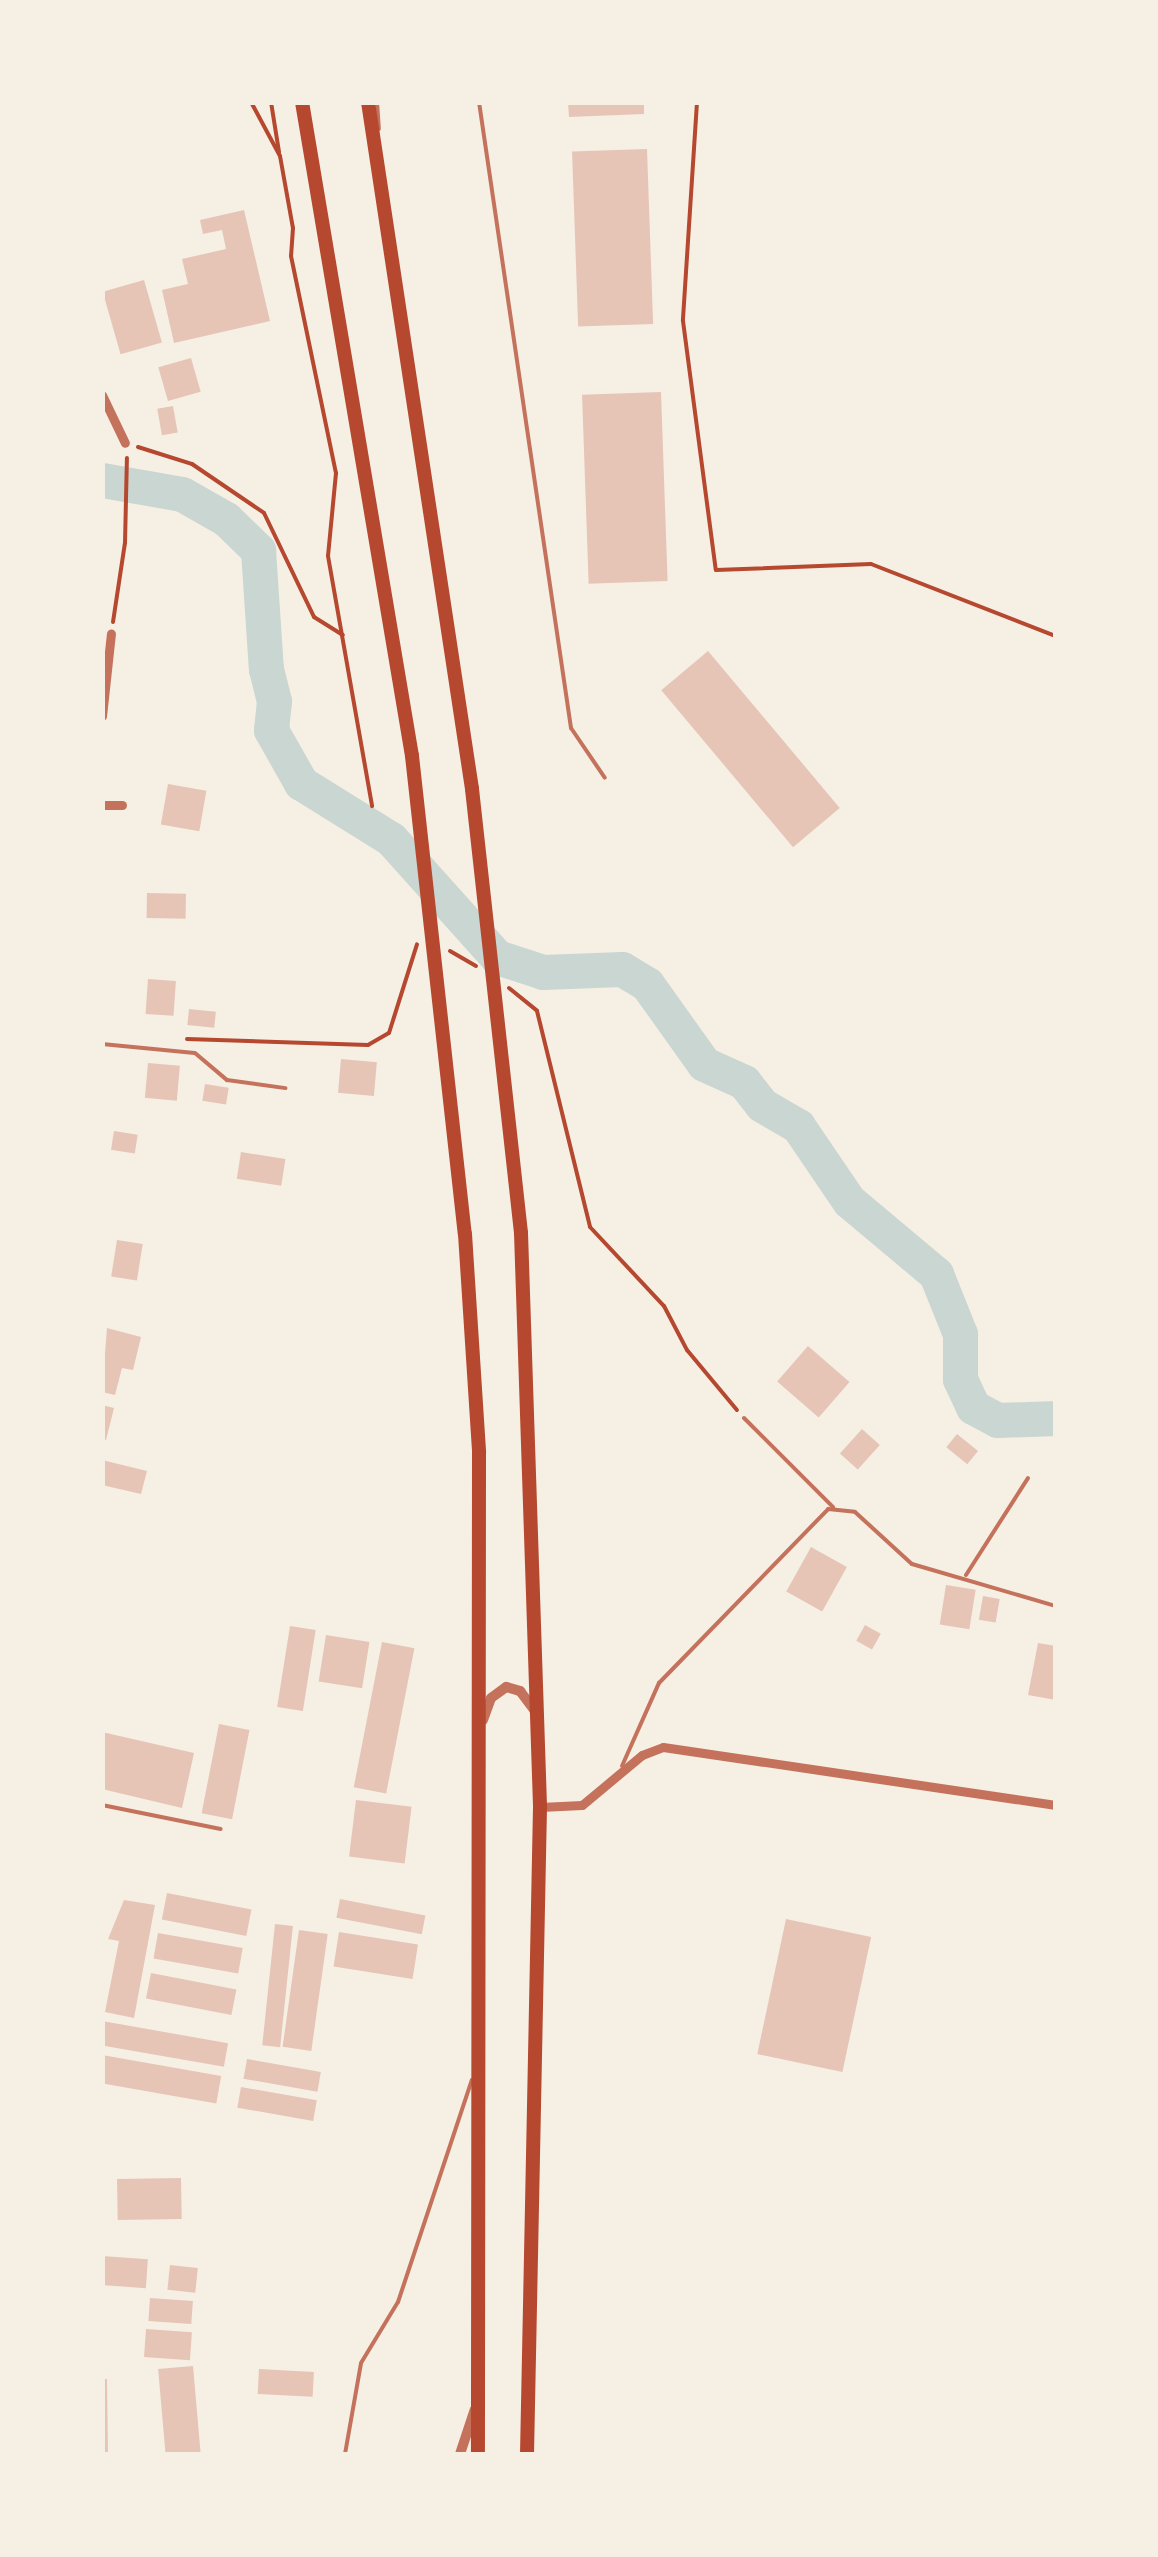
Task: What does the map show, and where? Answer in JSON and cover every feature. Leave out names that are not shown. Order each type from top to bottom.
[{"type":"highway","points":[[302,102],[412,756],[477,1394],[481,1726],[478,2454]]},
{"type":"highway","points":[[368,102],[472,789],[526,1318],[540,1806],[527,2454]]},
{"type":"street","points":[[102,395],[126,446]]},
{"type":"street","points":[[102,716],[111,633]]},
{"type":"street","points":[[102,805],[122,806]]},
{"type":"street","points":[[481,1726],[491,1698],[506,1687],[526,1697],[538,1717]]},
{"type":"street","points":[[540,1806],[582,1805],[601,1795],[620,1771],[642,1755],[682,1747],[1056,1805]]},
{"type":"street","points":[[460,2454],[478,2399]]},
{"type":"lane","points":[[377,102],[382,183]]},
{"type":"lane","points":[[479,102],[571,728],[605,778]]},
{"type":"lane","points":[[102,1044],[195,1053],[227,1080],[285,1088]]},
{"type":"lane","points":[[744,1418],[833,1507],[855,1512],[912,1564],[966,1576],[1056,1606]]},
{"type":"lane","points":[[966,1576],[1028,1478]]},
{"type":"lane","points":[[620,1771],[659,1683],[833,1507]]},
{"type":"lane","points":[[102,1806],[221,1829]]},
{"type":"lane","points":[[345,2454],[361,2363],[398,2302],[480,2057]]},
{"type":"path","points":[[251,102],[280,156]]},
{"type":"path","points":[[271,102],[291,256],[336,473],[328,556],[372,806]]},
{"type":"path","points":[[697,102],[683,322],[716,570],[871,564],[1056,636]]},
{"type":"path","points":[[111,633],[125,543],[126,446],[192,464],[264,513],[314,617],[342,634]]},
{"type":"path","points":[[170,1038],[368,1046],[389,1033],[415,944],[426,944]]},
{"type":"path","points":[[438,944],[486,972]]},
{"type":"path","points":[[500,982],[536,1011],[590,1227],[664,1306],[688,1350],[744,1418]]},
{"type":"building","points":[[568,102],[644,102],[644,114],[569,117]]},
{"type":"building","points":[[647,149],[653,324],[578,327],[572,152]]},
{"type":"building","points":[[244,210],[270,321],[174,343],[162,290],[188,284],[182,259],[226,249],[222,230],[203,234],[200,220]]},
{"type":"building","points":[[144,280],[162,342],[121,354],[103,292]]},
{"type":"building","points":[[191,358],[201,392],[168,401],[158,367]]},
{"type":"building","points":[[661,392],[668,581],[589,584],[582,395]]},
{"type":"building","points":[[173,406],[178,433],[162,435],[157,409]]},
{"type":"building","points":[[708,651],[840,808],[793,847],[661,690]]},
{"type":"building","points":[[168,784],[206,791],[199,831],[161,824]]},
{"type":"building","points":[[147,893],[186,894],[186,919],[147,918]]},
{"type":"building","points":[[148,979],[176,981],[173,1016],[146,1014]]},
{"type":"building","points":[[189,1009],[216,1012],[214,1028],[187,1025]]},
{"type":"building","points":[[341,1059],[377,1062],[374,1096],[338,1093]]},
{"type":"building","points":[[148,1063],[180,1066],[177,1101],[145,1098]]},
{"type":"building","points":[[205,1084],[229,1088],[226,1105],[202,1101]]},
{"type":"building","points":[[114,1131],[138,1135],[135,1154],[111,1150]]},
{"type":"building","points":[[241,1152],[285,1159],[281,1186],[237,1179]]},
{"type":"building","points":[[117,1240],[143,1244],[137,1281],[111,1277]]},
{"type":"building","points":[[107,1328],[141,1337],[133,1370],[122,1368],[115,1395],[102,1392]]},
{"type":"building","points":[[808,1346],[850,1382],[819,1418],[777,1381]]},
{"type":"building","points":[[102,1405],[114,1408],[106,1440],[102,1439]]},
{"type":"building","points":[[862,1429],[880,1445],[858,1470],[840,1454]]},
{"type":"building","points":[[957,1434],[978,1451],[967,1464],[946,1447]]},
{"type":"building","points":[[102,1460],[147,1471],[141,1494],[102,1485]]},
{"type":"building","points":[[811,1547],[847,1567],[822,1611],[786,1592]]},
{"type":"building","points":[[946,1585],[976,1590],[969,1629],[940,1625]]},
{"type":"building","points":[[983,1596],[1000,1599],[996,1623],[979,1620]]},
{"type":"building","points":[[865,1625],[881,1634],[872,1649],[856,1641]]},
{"type":"building","points":[[290,1626],[316,1630],[303,1711],[277,1707]]},
{"type":"building","points":[[326,1635],[369,1642],[362,1688],[319,1681]]},
{"type":"building","points":[[382,1642],[414,1648],[386,1794],[354,1787]]},
{"type":"building","points":[[1038,1643],[1056,1646],[1056,1700],[1028,1695]]},
{"type":"building","points":[[219,1724],[249,1730],[232,1819],[202,1813]]},
{"type":"building","points":[[102,1732],[194,1753],[182,1808],[102,1789]]},
{"type":"building","points":[[356,1800],[412,1807],[405,1863],[349,1857]]},
{"type":"building","points":[[167,1893],[251,1909],[246,1936],[162,1920]]},
{"type":"building","points":[[340,1899],[425,1916],[422,1934],[336,1918]]},
{"type":"building","points":[[124,1900],[155,1905],[134,2018],[105,2012],[119,1941],[108,1939]]},
{"type":"building","points":[[786,1919],[871,1937],[842,2072],[757,2054]]},
{"type":"building","points":[[275,1924],[293,1926],[280,2047],[262,2045]]},
{"type":"building","points":[[299,1930],[328,1934],[311,2051],[283,2047]]},
{"type":"building","points":[[339,1932],[418,1945],[413,1979],[334,1967]]},
{"type":"building","points":[[158,1933],[243,1948],[238,1974],[153,1959]]},
{"type":"building","points":[[151,1973],[236,1990],[231,2015],[146,1999]]},
{"type":"building","points":[[102,2021],[228,2043],[224,2067],[102,2045]]},
{"type":"building","points":[[102,2055],[221,2076],[216,2104],[102,2083]]},
{"type":"building","points":[[247,2059],[321,2072],[317,2092],[244,2079]]},
{"type":"building","points":[[241,2087],[317,2100],[313,2121],[237,2108]]},
{"type":"building","points":[[181,2178],[182,2219],[118,2220],[117,2179]]},
{"type":"building","points":[[102,2256],[148,2259],[146,2288],[102,2285]]},
{"type":"building","points":[[170,2265],[198,2268],[195,2293],[167,2290]]},
{"type":"building","points":[[150,2298],[193,2301],[191,2324],[148,2321]]},
{"type":"building","points":[[146,2329],[192,2332],[190,2360],[144,2357]]},
{"type":"building","points":[[193,2366],[201,2454],[166,2454],[158,2369]]},
{"type":"building","points":[[259,2369],[314,2372],[313,2397],[258,2394]]},
{"type":"building","points":[[102,2379],[107,2379],[108,2454],[102,2454]]},
{"type":"waterway","points":[[102,480],[182,494],[226,519],[258,550],[266,669],[274,701],[271,730],[301,783],[391,839],[497,957],[543,972],[622,969],[647,984],[704,1064],[744,1082],[762,1105],[798,1126],[849,1201],[936,1274],[960,1334],[960,1379],[973,1407],[997,1420],[1056,1418]]}]
